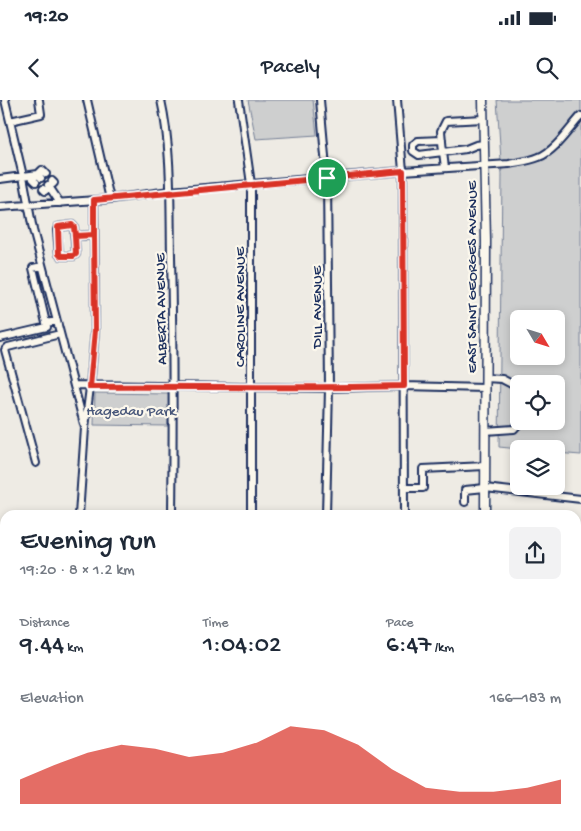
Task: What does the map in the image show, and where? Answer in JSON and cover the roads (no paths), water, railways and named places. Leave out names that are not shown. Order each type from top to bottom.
[{"type":"main road","name":"EAST SAINT GEORGES AVENUE","points":[[483,100],[485,510]]},
{"type":"street","points":[[5,100],[23,176],[33,230],[57,321],[57,335],[74,386],[85,428]]},
{"type":"street","points":[[10,121],[41,114],[39,100]]},
{"type":"street","points":[[87,100],[110,199]]},
{"type":"street","name":"ALBERTA AVENUE","points":[[161,100],[164,115],[170,192],[174,386],[172,510]]},
{"type":"street","name":"CAROLINE AVENUE","points":[[239,100],[252,184],[251,510]]},
{"type":"street","name":"DILL AVENUE","points":[[320,100],[327,178],[329,388],[326,510]]},
{"type":"street","points":[[397,100],[403,171],[404,510]]},
{"type":"street","points":[[0,207],[110,199],[403,171],[509,164],[541,157],[551,151],[581,116]]},
{"type":"street","points":[[446,168],[441,131],[446,121],[483,118]]},
{"type":"street","points":[[442,140],[418,141],[412,145],[415,153],[419,155],[466,149],[484,144]]},
{"type":"street","points":[[0,179],[23,176],[40,177]]},
{"type":"street","points":[[48,186],[60,203]]},
{"type":"street","points":[[80,510],[85,428],[95,330],[94,200]]},
{"type":"street","points":[[72,225],[75,236],[76,254],[73,256],[61,256],[59,254],[58,227],[72,225]]},
{"type":"street","points":[[75,236],[94,235]]},
{"type":"street","points":[[42,266],[33,268],[46,325],[57,335]]},
{"type":"street","points":[[0,338],[57,321]]},
{"type":"street","points":[[36,463],[5,350],[8,347],[57,335]]},
{"type":"street","points":[[485,378],[502,379],[510,383]]},
{"type":"street","points":[[74,386],[329,388],[404,386],[485,388]]},
{"type":"street","points":[[485,431],[510,428]]},
{"type":"street","points":[[404,488],[423,488],[422,469],[485,466]]},
{"type":"street","points":[[465,502],[465,490],[485,488],[581,499]]},
{"type":"park label","name":"Hagedau Park","points":[[131,410]]}]
